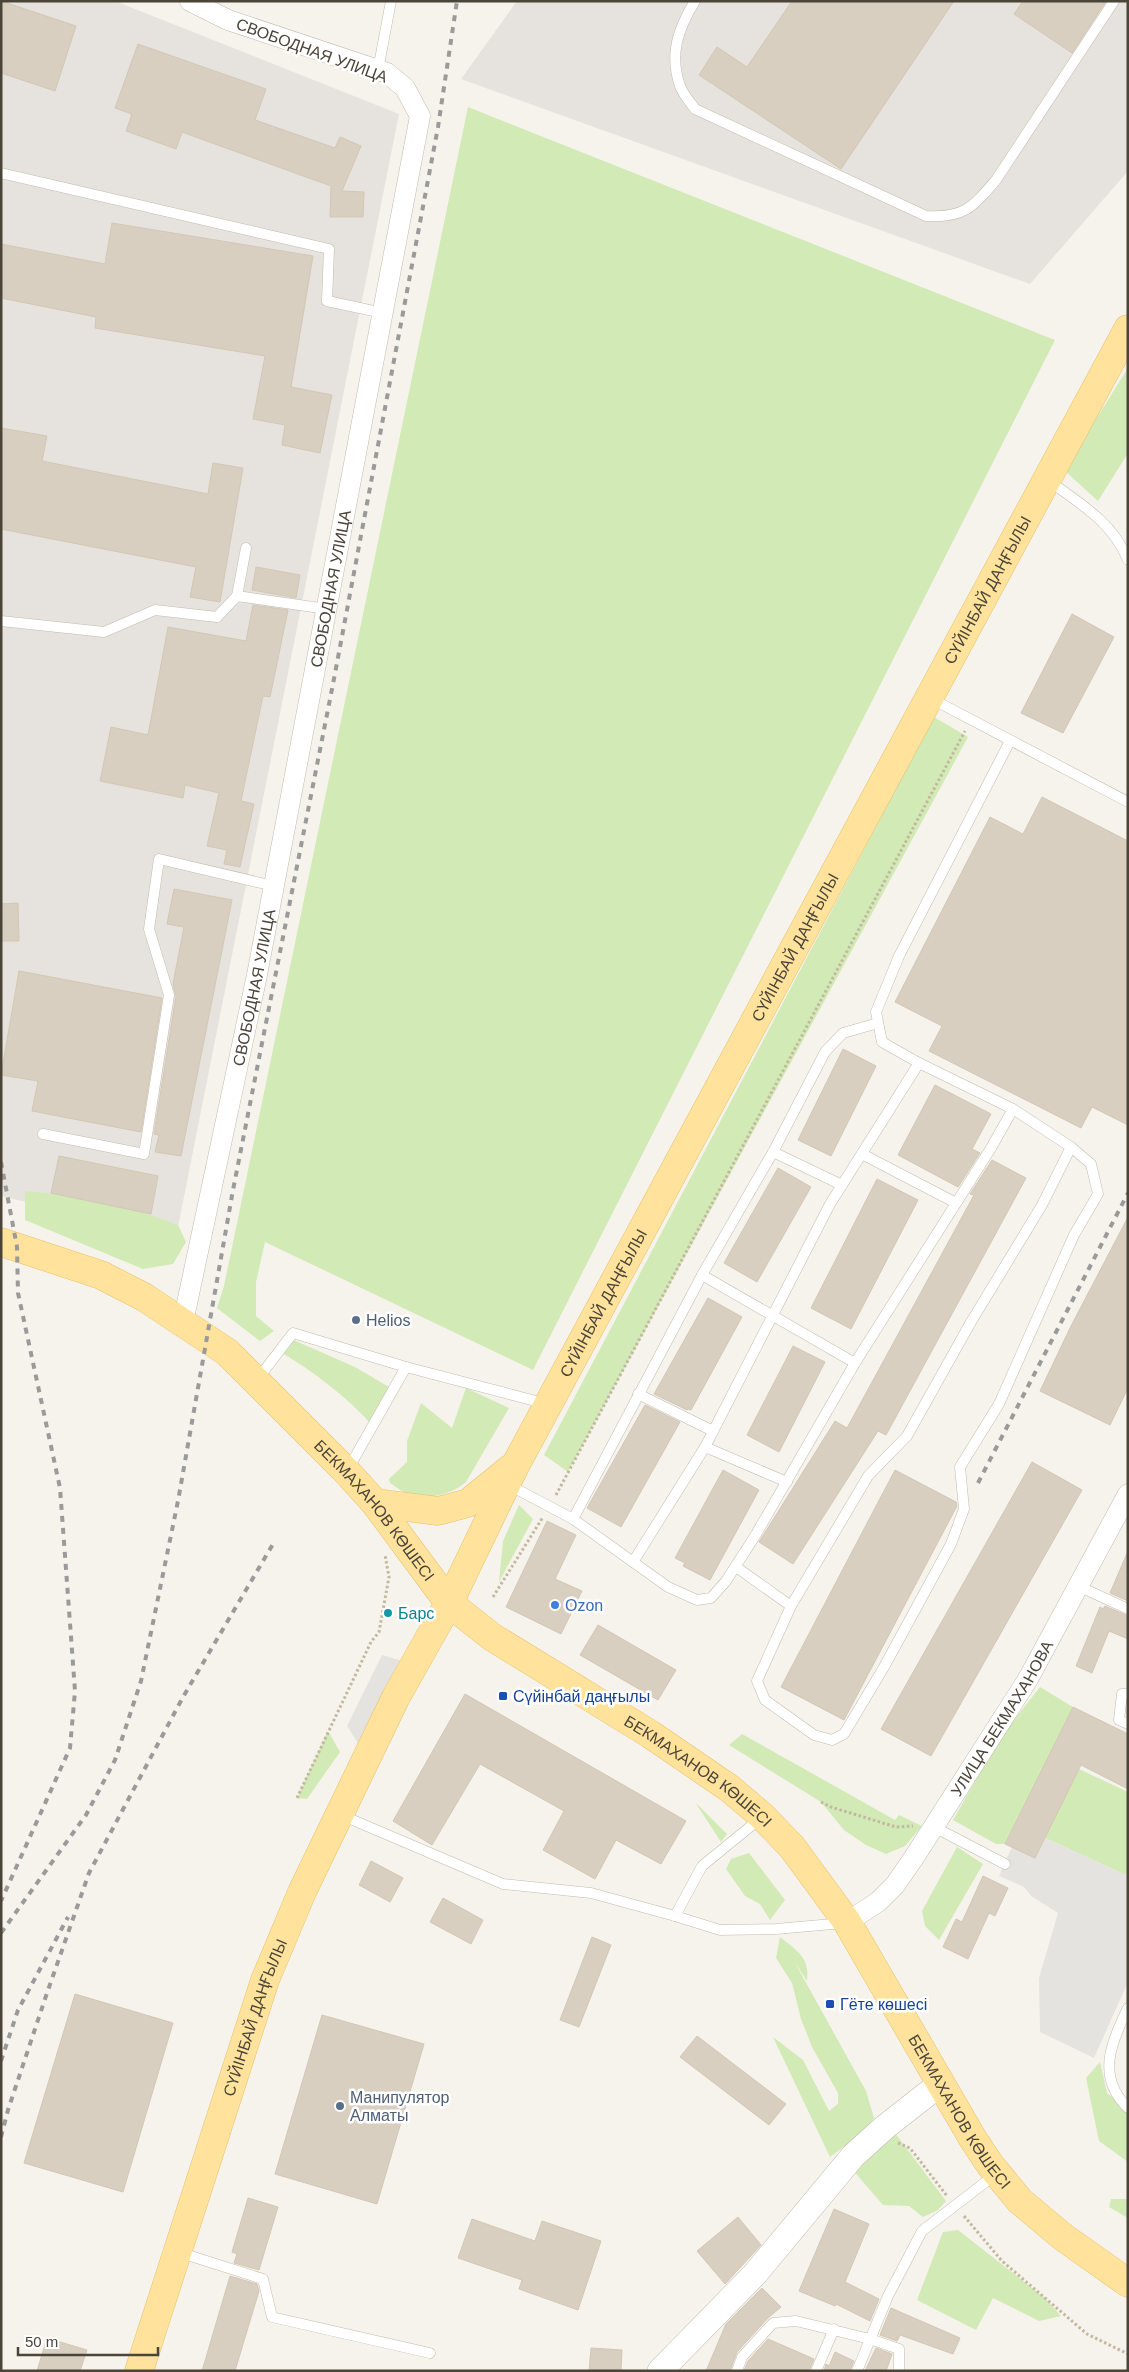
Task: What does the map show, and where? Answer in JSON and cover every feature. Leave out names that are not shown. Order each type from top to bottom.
[{"type":"main road","name":"СҮЙІНБАЙ ДАҢҒЫЛЫ","points":[[139,2371],[265,1980],[302,1892],[339,1814],[396,1697],[449,1603],[511,1474],[548,1404],[1128,329]]},
{"type":"main road","name":"БЕКМАХАНОВ КӨШЕСІ","points":[[1,1242],[101,1275],[144,1297],[227,1352],[346,1471],[375,1503],[449,1603],[492,1637],[673,1750],[729,1788],[762,1816],[792,1847],[847,1922],[973,2140],[997,2174],[1020,2201],[1056,2231],[1128,2283]]},
{"type":"main road","points":[[375,1503],[438,1511],[468,1503],[511,1474]]},
{"type":"street","name":"СВОБОДНАЯ УЛИЦА","points":[[183,1322],[274,886],[420,116],[406,88],[387,73],[228,20],[190,1]]},
{"type":"street","name":"УЛИЦА БЕКМАХАНОВА","points":[[847,1922],[878,1902],[895,1885],[934,1827],[1028,1680],[1128,1494]]},
{"type":"street","points":[[660,2371],[755,2274],[853,2156],[885,2127],[940,2084]]},
{"type":"lane","points":[[378,70],[391,1]]},
{"type":"lane","points":[[695,1],[678,32],[675,55],[680,87],[695,109],[926,216],[945,217],[961,213],[974,206],[996,180],[1114,1]]},
{"type":"lane","points":[[1,173],[329,248],[327,301],[382,313]]},
{"type":"lane","points":[[1047,479],[1104,522],[1114,533],[1128,560]]},
{"type":"lane","points":[[1,621],[104,632],[155,610],[217,617],[237,596],[246,548]]},
{"type":"lane","points":[[237,596],[327,609]]},
{"type":"lane","points":[[929,698],[1128,802]]},
{"type":"lane","points":[[1010,741],[899,956],[876,1012],[878,1023],[882,1042],[919,1063],[1013,1109],[1071,1147],[1091,1164],[1098,1194],[1074,1235],[999,1404],[960,1467],[964,1509],[951,1544],[884,1667],[844,1734],[832,1740],[814,1735],[765,1700],[757,1681],[792,1606],[868,1476],[907,1436],[971,1322],[1042,1205],[1071,1147]]},
{"type":"lane","points":[[43,1134],[144,1154],[169,994],[149,929],[159,859],[274,886]]},
{"type":"lane","points":[[574,1519],[638,1394],[702,1275],[773,1152],[825,1052],[843,1033],[878,1023]]},
{"type":"lane","points":[[633,1562],[705,1447],[842,1186],[919,1063]]},
{"type":"lane","points":[[511,1474],[550,1507],[574,1519],[668,1587],[697,1600],[712,1598],[736,1567],[855,1363],[1013,1109]]},
{"type":"lane","points":[[773,1152],[842,1186]]},
{"type":"lane","points":[[862,1154],[956,1203]]},
{"type":"lane","points":[[702,1275],[855,1363]]},
{"type":"lane","points":[[257,1381],[292,1333],[406,1367],[548,1404]]},
{"type":"lane","points":[[346,1471],[406,1367]]},
{"type":"lane","points":[[638,1394],[713,1431]]},
{"type":"lane","points":[[705,1447],[787,1482]]},
{"type":"lane","points":[[736,1567],[792,1606]]},
{"type":"lane","points":[[1078,1586],[1128,1609]]},
{"type":"lane","points":[[1128,1694],[1122,1694],[1119,1720],[1128,1724]]},
{"type":"lane","points":[[339,1814],[504,1884],[590,1893],[720,1930],[776,1929],[847,1922]]},
{"type":"lane","points":[[675,1916],[702,1866],[762,1816]]},
{"type":"lane","points":[[934,1827],[1005,1864]]},
{"type":"lane","points":[[1128,2008],[1110,2048],[1109,2069],[1114,2093],[1128,2108]]},
{"type":"lane","points":[[857,2371],[888,2296],[922,2231],[997,2174]]},
{"type":"lane","points":[[177,2252],[263,2279],[272,2317],[430,2354]]},
{"type":"lane","points":[[737,2371],[742,2357],[773,2323],[796,2321],[870,2339],[898,2349],[899,2371]]},
{"type":"lane","points":[[816,2371],[834,2330]]},
{"type":"path","points":[[492,1597],[550,1507],[971,720]]},
{"type":"path","points":[[297,1798],[371,1642],[379,1632],[389,1577],[384,1549]]},
{"type":"path","points":[[821,1802],[831,1808],[896,1827],[934,1827]]},
{"type":"path","points":[[885,2127],[895,2141],[910,2148],[927,2172],[1002,2261],[1087,2334],[1128,2354]]},
{"type":"shaded area","points":[[1,1],[115,1],[399,114],[176,1237],[1,1196]]},
{"type":"shaded area","points":[[517,1],[1128,1],[1128,171],[1030,284],[461,79]]},
{"type":"shaded area","points":[[382,1655],[413,1664],[367,1757],[347,1726]]},
{"type":"shaded area","points":[[1045,1838],[1128,1876],[1128,1982],[1094,2058],[1040,2032],[1039,1978],[1058,1913],[1031,1896],[1024,1887],[999,1876],[1012,1847],[1035,1858]]},
{"type":"green space","points":[[468,107],[1055,340],[533,1370],[265,1242],[256,1282],[256,1316],[274,1331],[260,1341],[217,1308],[224,1286]]},
{"type":"green space","points":[[1128,368],[1128,453],[1098,501],[1064,470]]},
{"type":"green space","points":[[934,717],[968,737],[568,1472],[544,1455]]},
{"type":"green space","points":[[25,1191],[64,1195],[122,1207],[160,1218],[178,1225],[186,1242],[173,1264],[143,1269],[25,1220]]},
{"type":"green space","points":[[289,1338],[355,1367],[394,1390],[373,1426],[329,1385],[279,1351]]},
{"type":"green space","points":[[466,1388],[509,1408],[466,1482],[447,1493],[425,1497],[410,1495],[390,1483],[389,1479],[407,1462],[407,1441],[421,1403],[452,1428]]},
{"type":"green space","points":[[519,1505],[533,1519],[499,1582],[503,1541]]},
{"type":"green space","points":[[1040,1687],[1073,1707],[1005,1844],[996,1844],[953,1820],[999,1739]]},
{"type":"green space","points":[[328,1731],[340,1752],[307,1799],[297,1798]]},
{"type":"green space","points":[[742,1734],[895,1820],[899,1815],[922,1826],[905,1846],[886,1854],[866,1845],[844,1830],[821,1802],[729,1745]]},
{"type":"green space","points":[[1079,1769],[1128,1792],[1128,1876],[1045,1838]]},
{"type":"green space","points":[[695,1802],[727,1834],[721,1842]]},
{"type":"green space","points":[[957,1847],[983,1864],[939,1940],[925,1926],[922,1911]]},
{"type":"green space","points":[[749,1853],[785,1900],[770,1920],[760,1904],[745,1896],[726,1869],[731,1859]]},
{"type":"green space","points":[[780,1937],[797,1951],[804,1960],[807,1981],[794,1961],[866,2091],[874,2118],[866,2130],[830,2157],[773,2037],[803,2060],[829,2111],[838,2104],[838,2093],[812,2047],[801,2019],[792,1983],[776,1958]]},
{"type":"green space","points":[[1100,2062],[1107,2093],[1128,2110],[1128,2162],[1099,2141],[1086,2078]]},
{"type":"green space","points":[[892,2129],[946,2201],[938,2210],[923,2217],[909,2206],[883,2205],[851,2168]]},
{"type":"green space","points":[[1111,2199],[1128,2199],[1128,2218],[1109,2207]]},
{"type":"green space","points":[[958,2230],[1045,2298],[1061,2316],[1039,2321],[993,2298],[976,2330],[917,2300],[943,2232]]},
{"type":"building","points":[[1,1],[76,26],[55,91],[1,73]]},
{"type":"building","points":[[792,1],[954,1],[841,169],[699,75],[717,47],[747,67]]},
{"type":"building","points":[[1023,1],[1106,1],[1072,53],[1014,14]]},
{"type":"building","points":[[138,44],[266,89],[255,120],[335,148],[340,137],[361,146],[342,191],[364,192],[363,217],[330,217],[331,186],[182,132],[176,149],[126,131],[132,114],[115,108]]},
{"type":"building","points":[[112,223],[313,256],[291,387],[332,395],[320,453],[282,445],[285,425],[253,419],[265,356],[95,328],[96,317],[1,298],[1,244],[105,264]]},
{"type":"building","points":[[1,428],[47,436],[42,461],[208,494],[213,463],[243,468],[220,602],[190,597],[196,567],[1,529]]},
{"type":"building","points":[[256,567],[300,575],[296,598],[252,590]]},
{"type":"building","points":[[253,605],[288,610],[270,697],[263,696],[241,801],[254,804],[240,867],[224,864],[227,850],[207,846],[219,793],[185,785],[183,798],[100,781],[111,727],[148,735],[168,627],[246,641]]},
{"type":"building","points":[[1072,614],[1114,637],[1063,733],[1021,713]]},
{"type":"building","points":[[1042,797],[1128,841],[1128,1125],[1092,1107],[1081,1128],[929,1051],[942,1026],[895,1002],[990,817],[1023,834]]},
{"type":"building","points":[[174,889],[232,900],[181,1156],[155,1152],[159,1135],[154,1134],[176,996],[173,984],[184,927],[167,924]]},
{"type":"building","points":[[18,903],[19,941],[1,941],[1,904]]},
{"type":"building","points":[[19,971],[162,998],[141,1132],[32,1111],[38,1081],[1,1075]]},
{"type":"building","points":[[843,1049],[876,1066],[831,1156],[798,1140]]},
{"type":"building","points":[[935,1085],[991,1114],[972,1149],[980,1153],[958,1187],[898,1155]]},
{"type":"building","points":[[59,1156],[158,1176],[151,1214],[51,1193]]},
{"type":"building","points":[[992,1160],[1026,1178],[886,1435],[878,1431],[793,1564],[759,1542],[835,1421],[847,1428],[974,1195],[970,1194]]},
{"type":"building","points":[[778,1168],[811,1187],[757,1282],[724,1263]]},
{"type":"building","points":[[877,1179],[918,1200],[851,1329],[811,1308]]},
{"type":"building","points":[[1128,1217],[1128,1388],[1110,1425],[1040,1391],[1071,1326]]},
{"type":"building","points":[[708,1298],[742,1317],[691,1410],[687,1410],[654,1394]]},
{"type":"building","points":[[793,1346],[825,1362],[779,1452],[747,1435]]},
{"type":"building","points":[[645,1405],[680,1422],[621,1527],[587,1508]]},
{"type":"building","points":[[1032,1462],[1082,1490],[931,1756],[881,1729]]},
{"type":"building","points":[[723,1470],[759,1490],[710,1580],[683,1566],[685,1563],[675,1558]]},
{"type":"building","points":[[895,1470],[956,1502],[957,1506],[844,1720],[781,1687]]},
{"type":"building","points":[[547,1521],[576,1535],[555,1579],[582,1591],[561,1634],[506,1607]]},
{"type":"building","points":[[1128,1551],[1128,1601],[1110,1593]]},
{"type":"building","points":[[1105,1606],[1128,1616],[1128,1639],[1109,1631],[1092,1673],[1076,1666],[1100,1607],[1103,1609]]},
{"type":"building","points":[[598,1625],[676,1670],[658,1700],[580,1655]]},
{"type":"building","points":[[465,1694],[686,1821],[661,1864],[616,1840],[595,1879],[543,1850],[564,1811],[480,1764],[432,1845],[393,1821]]},
{"type":"building","points":[[1073,1707],[1128,1734],[1128,1789],[1081,1765],[1035,1858],[1005,1844]]},
{"type":"building","points":[[371,1861],[403,1878],[390,1902],[359,1885]]},
{"type":"building","points":[[983,1876],[1008,1888],[995,1916],[989,1913],[968,1959],[943,1947],[956,1919],[962,1922]]},
{"type":"building","points":[[443,1898],[483,1920],[471,1944],[430,1922]]},
{"type":"building","points":[[592,1937],[611,1945],[579,2027],[560,2020]]},
{"type":"building","points":[[75,1994],[173,2023],[123,2192],[24,2163]]},
{"type":"building","points":[[322,2015],[424,2044],[377,2204],[275,2174]]},
{"type":"building","points":[[697,2036],[786,2104],[769,2125],[680,2057]]},
{"type":"building","points":[[248,2198],[278,2207],[259,2270],[234,2263],[237,2254],[232,2252]]},
{"type":"building","points":[[834,2209],[869,2224],[845,2282],[879,2299],[870,2321],[836,2304],[835,2306],[799,2291]]},
{"type":"building","points":[[738,2217],[761,2245],[725,2284],[697,2251]]},
{"type":"building","points":[[472,2219],[535,2241],[542,2221],[601,2241],[578,2310],[519,2289],[522,2280],[458,2258]]},
{"type":"building","points":[[230,2276],[257,2284],[259,2291],[235,2371],[202,2371]]},
{"type":"building","points":[[762,2288],[781,2307],[768,2318],[737,2352],[730,2371],[706,2371],[726,2324]]},
{"type":"building","points":[[891,2308],[960,2338],[953,2354],[900,2335],[897,2341],[880,2335]]},
{"type":"building","points":[[47,2338],[87,2350],[80,2371],[37,2371]]},
{"type":"building","points":[[768,2339],[814,2359],[809,2371],[744,2371],[748,2361]]},
{"type":"building","points":[[591,2348],[622,2350],[621,2371],[589,2371]]},
{"type":"building","points":[[876,2348],[892,2354],[886,2371],[865,2371]]},
{"type":"building","points":[[835,2352],[854,2361],[850,2371],[824,2371],[826,2364],[829,2366]]},
{"type":"railway","points":[[1,1933],[86,1815],[115,1760],[141,1681],[178,1501],[233,1190],[333,684],[438,127],[457,1]]},
{"type":"railway","points":[[1,1162],[17,1247],[18,1293],[60,1488],[75,1691],[70,1748],[1,1901]]},
{"type":"railway","points":[[978,1483],[1128,1193]]},
{"type":"railway","points":[[1,2137],[8,2110],[89,1873],[183,1697],[273,1544]]},
{"type":"railway","points":[[1,2061],[18,2010],[68,1917]]},
{"type":"place","name":"Helios","points":[[356,1320]]},
{"type":"place","name":"Ozon","points":[[555,1605]]},
{"type":"place","name":"Барс","points":[[388,1613]]},
{"type":"place","name":"Сүйінбай даңғылы","points":[[503,1696]]},
{"type":"place","name":"Гёте көшесі","points":[[830,2004]]},
{"type":"place","name":"Манипулятор Алматы","points":[[340,2106]]}]
